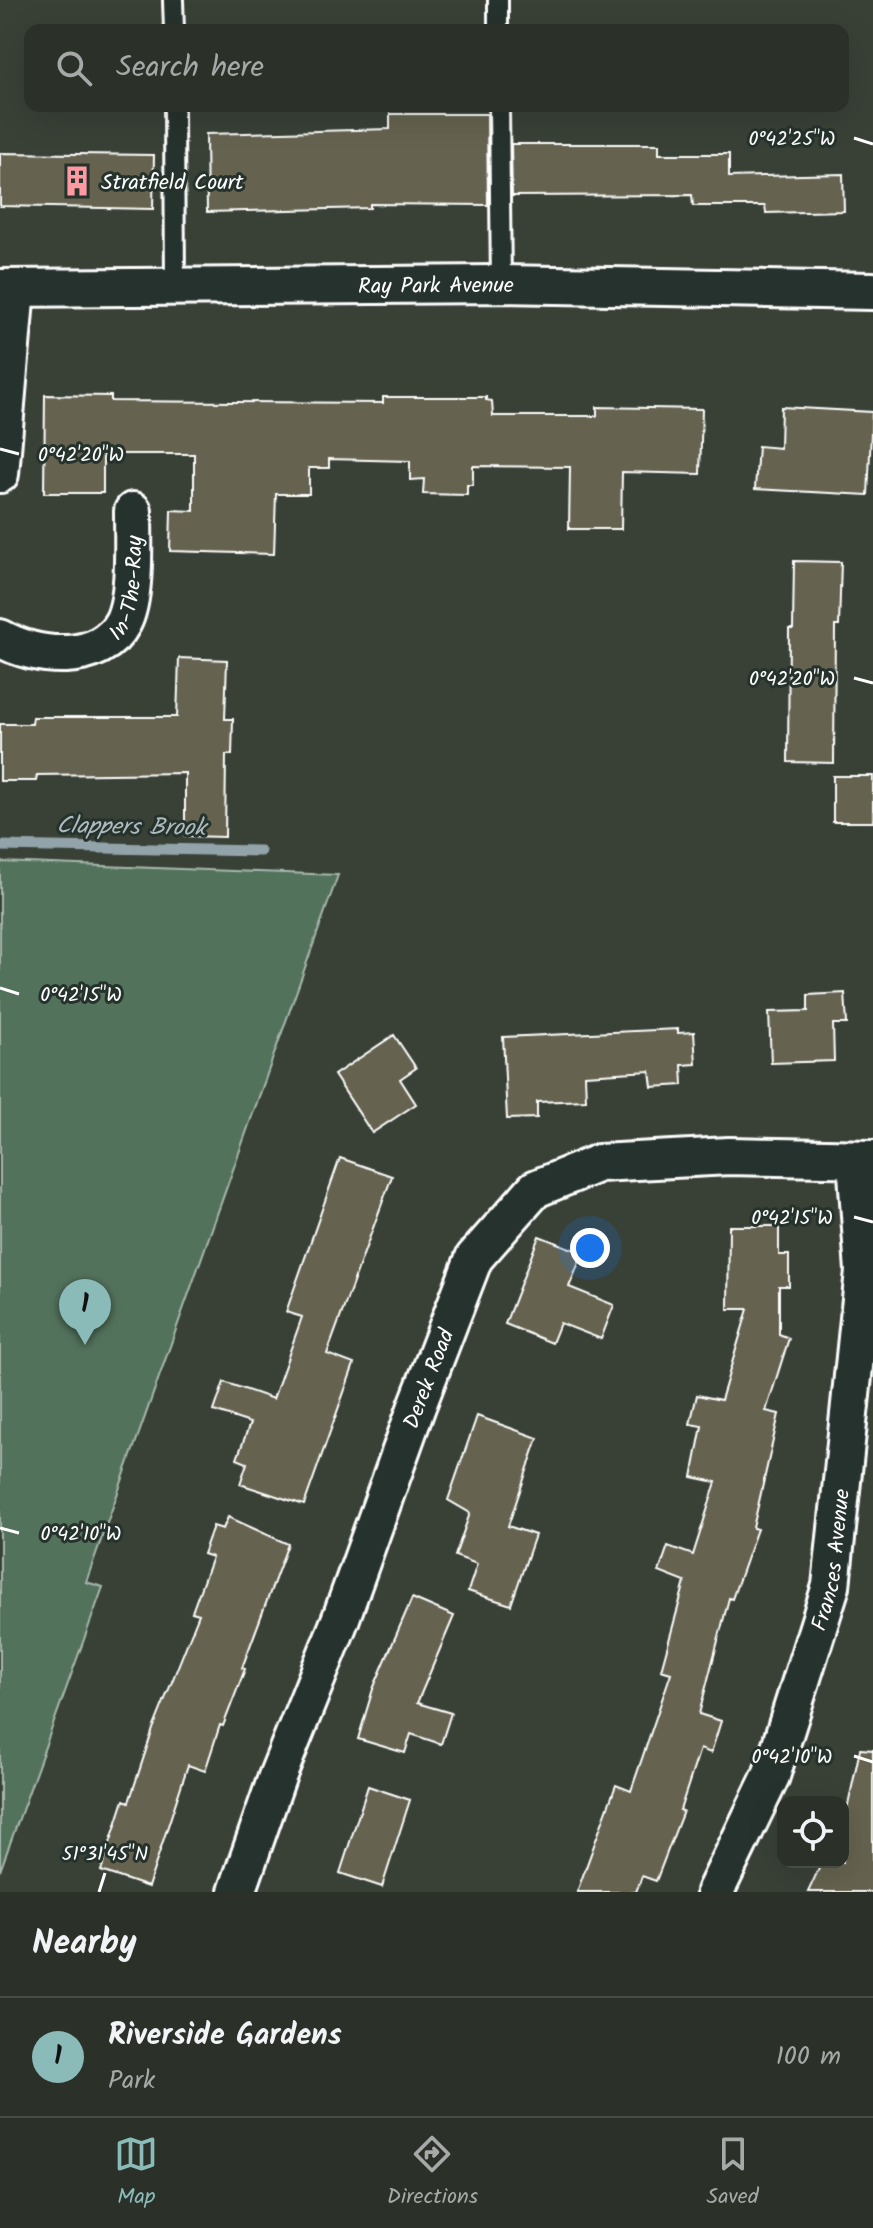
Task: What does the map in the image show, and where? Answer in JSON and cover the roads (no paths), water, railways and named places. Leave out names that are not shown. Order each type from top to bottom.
[{"type":"street","name":"Ray Park Avenue","points":[[8,288],[501,284],[873,291]]},
{"type":"street","points":[[0,474],[8,288]]},
{"type":"street","name":"In-The-Ray","points":[[0,638],[14,646],[64,654],[79,654],[108,639],[121,626],[127,612],[133,556],[133,511]]},
{"type":"street","name":"Derek Road","points":[[237,1892],[277,1777],[341,1618],[474,1258],[535,1189],[599,1163],[729,1156],[865,1159]]},
{"type":"street","name":"Frances Avenue","points":[[715,1892],[771,1776],[831,1586],[864,1271],[865,1159]]},
{"type":"lane","points":[[173,0],[174,24]]},
{"type":"lane","points":[[498,0],[498,24]]},
{"type":"lane","points":[[174,112],[175,288]]},
{"type":"lane","points":[[499,112],[501,284]]},
{"type":"waterway","name":"Clappers Brook","points":[[0,846],[260,851]]},
{"type":"place","name":"Stratfield Court","points":[[77,181]]},
{"type":"place","name":"Riverside Gardens","points":[[85,1345]]}]
